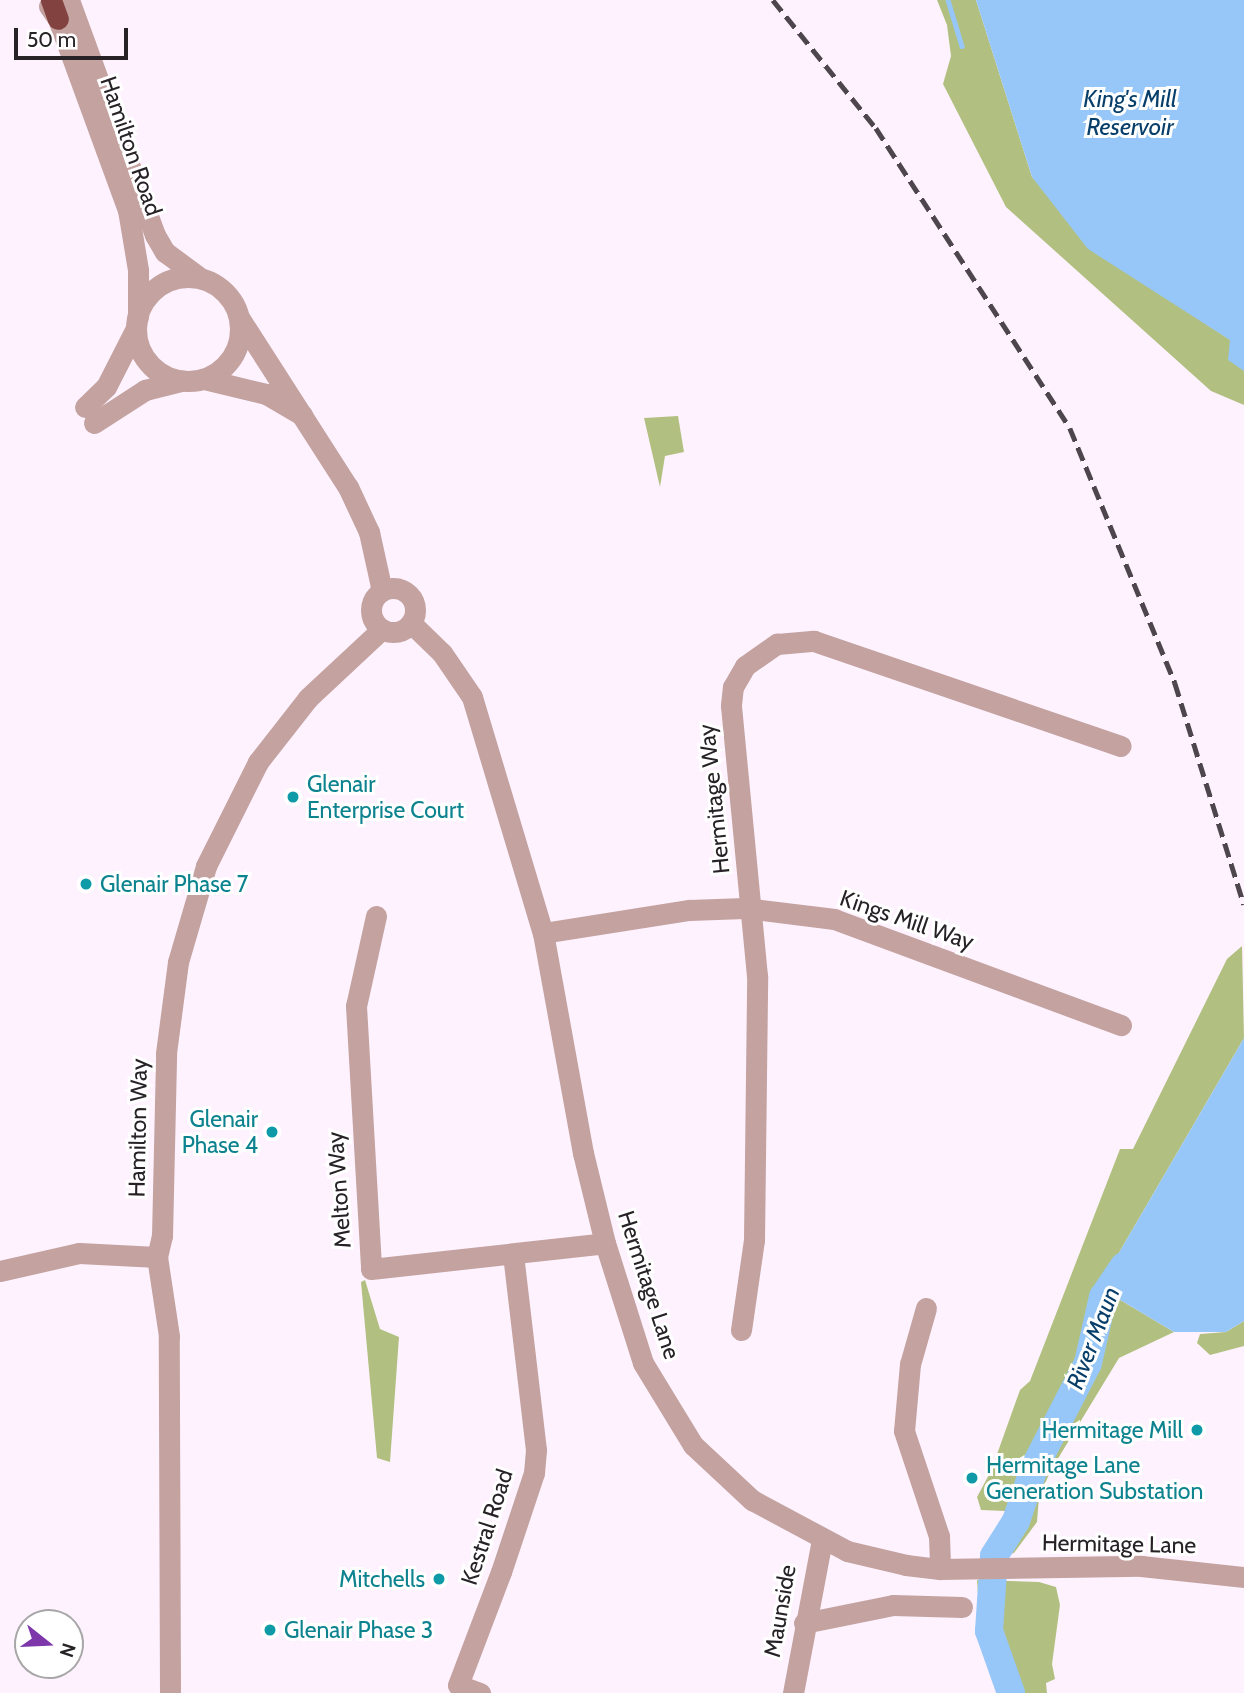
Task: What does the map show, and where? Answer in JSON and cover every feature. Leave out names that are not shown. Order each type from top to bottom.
[{"type":"street","name":"Hamilton Road","points":[[45,0],[54,10],[128,210],[138,270],[137,322],[140,348],[152,366],[182,381],[204,379],[266,394],[302,415]]},
{"type":"street","name":"Hamilton Road","points":[[69,0],[121,132],[155,235],[165,252],[230,298],[239,317],[348,487],[369,532],[382,591]]},
{"type":"street","points":[[182,381],[145,390],[89,415],[106,387],[147,298],[163,284],[183,277],[205,279]]},
{"type":"street","points":[[204,379],[231,359],[240,338],[239,317]]},
{"type":"street","points":[[397,588],[411,597],[415,614],[411,623],[400,632],[382,629],[370,611],[382,591],[397,588]]},
{"type":"street","name":"Hermitage Lane","points":[[411,623],[442,653],[472,697],[542,933],[583,1153],[605,1243],[643,1363],[693,1445],[752,1500],[848,1551],[940,1569],[1141,1566],[1244,1577]]},
{"type":"street","name":"Hamilton Way","points":[[170,1693],[169,1336],[157,1257],[162,1236],[166,1053],[178,962],[206,866],[232,809],[270,745],[308,698],[382,629]]},
{"type":"street","name":"Hermitage Way","points":[[741,1330],[754,1240],[757,976],[731,705],[738,677],[765,649],[814,641],[1121,746]]},
{"type":"street","name":"Kings Mill Way","points":[[542,933],[689,910],[751,908],[834,919],[1121,1024]]},
{"type":"street","name":"Melton Way","points":[[376,916],[356,1006],[371,1269],[605,1243]]},
{"type":"street","points":[[0,1271],[79,1253],[157,1257]]},
{"type":"street","name":"Kestral Road","points":[[480,1693],[458,1685],[534,1473],[536,1450],[513,1255]]},
{"type":"street","points":[[926,1308],[910,1364],[904,1431],[939,1536],[940,1569]]},
{"type":"street","name":"Maunside","points":[[793,1693],[804,1623],[822,1539]]},
{"type":"street","points":[[804,1623],[893,1605],[962,1607]]},
{"type":"green space","points":[[937,0],[976,0],[1032,177],[1177,305],[1244,349],[1244,405],[1211,391],[1006,207],[943,84],[951,56],[947,25]]},
{"type":"green space","points":[[678,416],[684,452],[665,456],[660,487],[644,418]]},
{"type":"green space","points":[[1242,946],[1244,1038],[1113,1263],[1103,1297],[1117,1298],[1174,1332],[1119,1358],[1051,1470],[1039,1497],[1037,1522],[1014,1553],[1001,1556],[999,1536],[1011,1515],[1005,1511],[981,1510],[977,1497],[991,1471],[1020,1390],[1030,1381],[1120,1149],[1133,1149],[1227,959]]},
{"type":"green space","points":[[365,1280],[380,1329],[399,1337],[390,1462],[377,1458],[361,1282]]},
{"type":"green space","points":[[1244,1321],[1244,1346],[1210,1355],[1197,1343],[1200,1334],[1226,1332]]},
{"type":"green space","points":[[977,1580],[1039,1582],[1056,1587],[1060,1605],[1052,1664],[1055,1679],[1046,1683],[1047,1693],[1004,1693],[989,1653],[982,1648]]},
{"type":"water","name":"King's Mill Reservoir","points":[[976,0],[1244,0],[1244,371],[1228,360],[1230,340],[1088,249],[1032,177]]},
{"type":"water","points":[[1244,1038],[1244,1321],[1226,1332],[1174,1332],[1117,1298],[1103,1297],[1113,1263]]},
{"type":"waterway","points":[[948,0],[962,46]]},
{"type":"waterway","name":"River Maun","points":[[1011,1693],[989,1631],[994,1556],[1016,1521],[1034,1468],[1088,1363],[1103,1297],[1124,1266]]},
{"type":"railway","points":[[773,0],[876,128],[1070,428],[1175,683],[1244,905]]},
{"type":"place","name":"Glenair Enterprise Court","points":[[293,797]]},
{"type":"place","name":"Glenair Phase 7","points":[[86,884]]},
{"type":"place","name":"Glenair Phase 4","points":[[272,1132]]},
{"type":"place","name":"Hermitage Mill","points":[[1197,1430]]},
{"type":"place","name":"Hermitage Lane Generation Substation","points":[[972,1478]]},
{"type":"place","name":"Mitchells","points":[[439,1579]]},
{"type":"place","name":"Glenair Phase 3","points":[[270,1630]]}]
